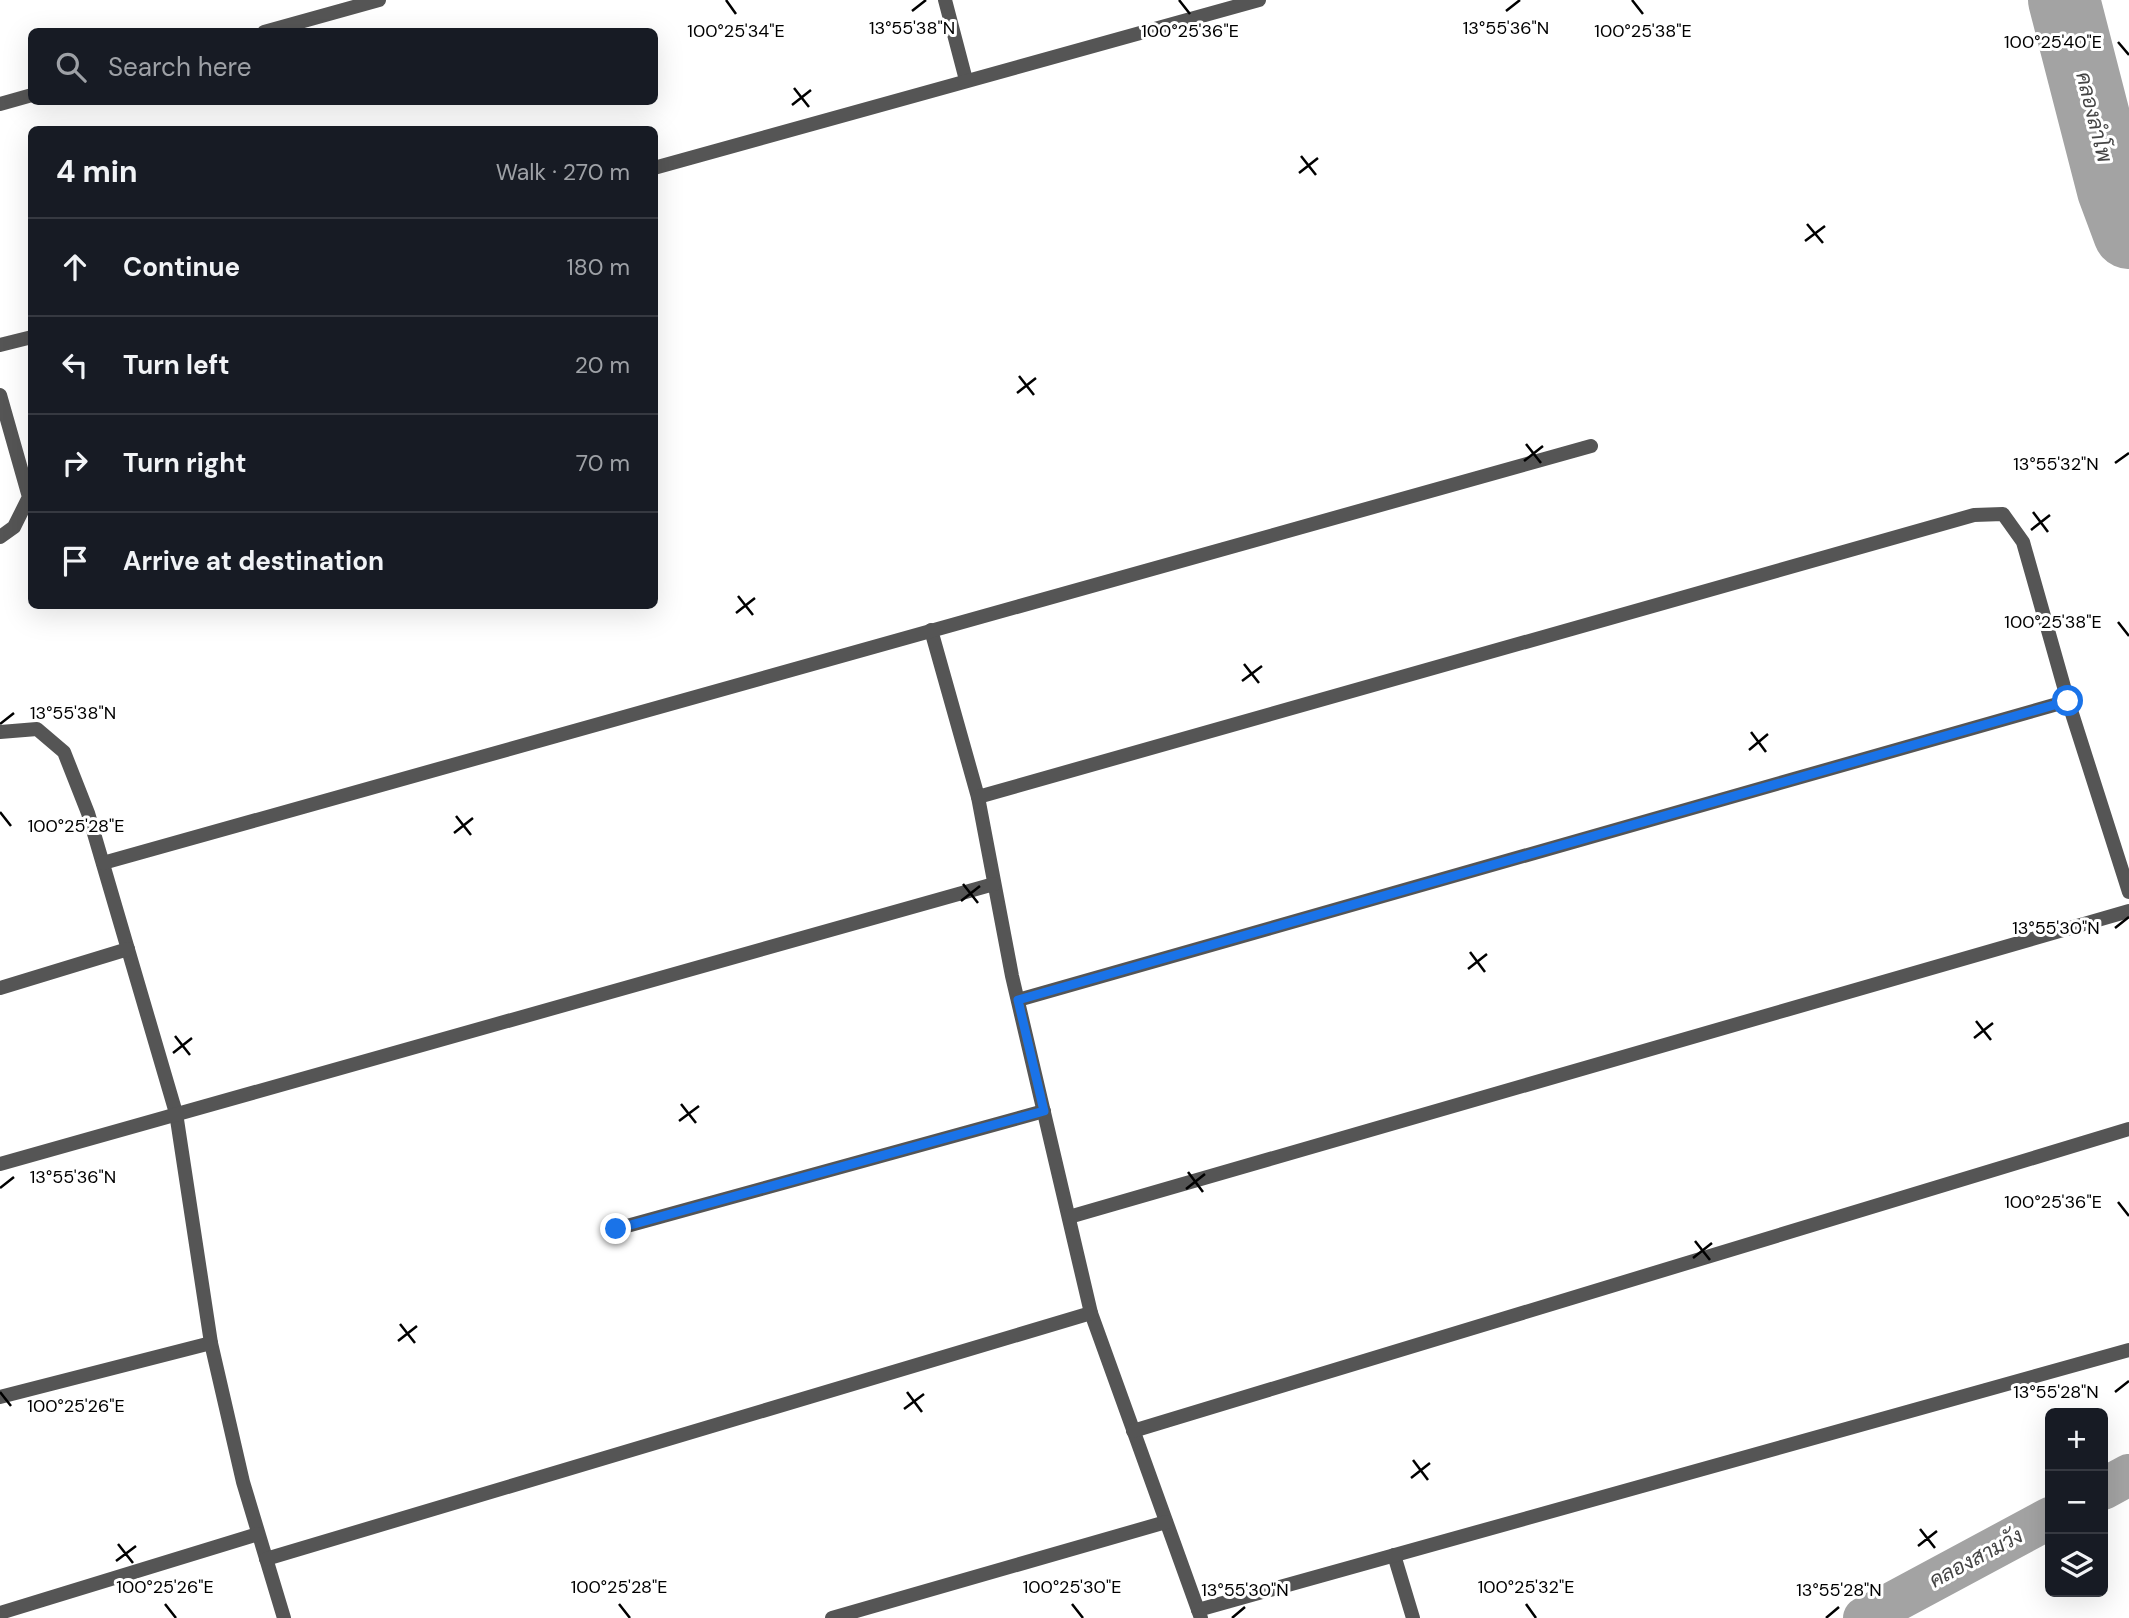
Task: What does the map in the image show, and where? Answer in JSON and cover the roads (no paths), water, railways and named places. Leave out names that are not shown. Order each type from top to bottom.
[{"type":"street","points":[[278,28],[379,0]]},
{"type":"street","points":[[945,0],[966,80]]},
{"type":"street","points":[[658,167],[1259,0]]},
{"type":"street","points":[[0,104],[28,96]]},
{"type":"street","points":[[0,345],[28,338]]},
{"type":"street","points":[[0,395],[28,493]]},
{"type":"street","points":[[103,863],[1591,446]]},
{"type":"street","points":[[0,537],[14,527],[28,499]]},
{"type":"street","points":[[978,797],[1974,515],[2003,514],[2023,541],[2068,701],[2129,892]]},
{"type":"street","points":[[931,630],[978,797],[1018,1000],[1091,1313],[1199,1614],[1394,1555],[2129,1350]]},
{"type":"street","points":[[1018,1000],[2068,701]]},
{"type":"street","points":[[0,732],[37,729],[64,752],[88,813],[176,1113],[211,1343],[258,1534],[284,1618]]},
{"type":"street","points":[[0,1164],[994,884]]},
{"type":"street","points":[[1069,1217],[2129,911]]},
{"type":"street","points":[[0,988],[128,950]]},
{"type":"street","points":[[616,1229],[1044,1111]]},
{"type":"street","points":[[1133,1431],[2129,1129]]},
{"type":"street","points":[[266,1559],[1091,1313]]},
{"type":"street","points":[[0,1397],[211,1343]]},
{"type":"street","points":[[832,1618],[1166,1522]]},
{"type":"street","points":[[0,1613],[258,1534]]},
{"type":"street","points":[[1394,1555],[1413,1618]]},
{"type":"waterway","name":"คลองลำโพ","points":[[2064,0],[2113,190],[2129,233]]},
{"type":"waterway","name":"คลองสามวัง","points":[[2108,1486],[2129,1475]]},
{"type":"waterway","name":"คลองสามวัง","points":[[1864,1618],[2045,1521]]}]
